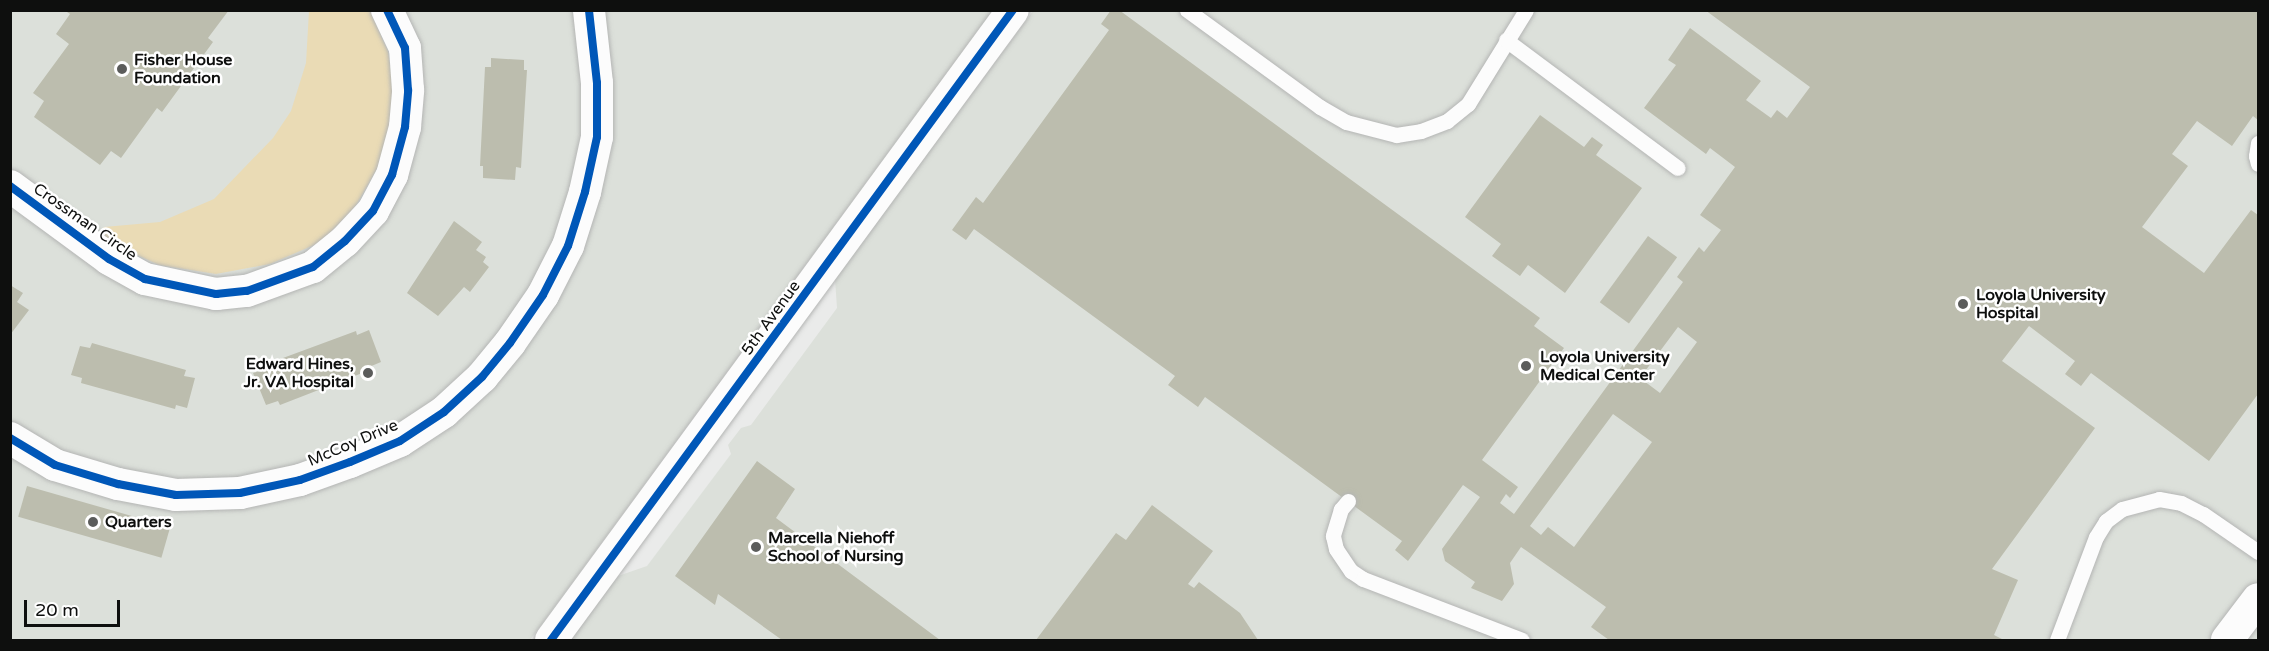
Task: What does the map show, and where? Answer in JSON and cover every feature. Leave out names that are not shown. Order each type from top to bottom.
[{"type":"street","name":"Crossman Circle","points":[[10,186],[109,259],[145,279],[216,294],[247,291],[313,267],[345,241],[373,211],[392,175],[405,127],[408,90],[405,48],[387,10]]},
{"type":"street","name":"McCoy Drive","points":[[10,438],[55,465],[118,484],[176,495],[240,493],[300,480],[350,462],[400,441],[444,412],[482,377],[510,343],[543,295],[568,246],[585,192],[597,137],[597,83],[588,10]]},
{"type":"street","name":"5th Avenue","points":[[551,640],[1013,10]]},
{"type":"street","points":[[2227,640],[2257,603]]},
{"type":"lane","points":[[1187,10],[1329,112],[1346,122],[1396,135],[1420,131],[1447,122],[1468,104],[1526,10]]},
{"type":"lane","points":[[1506,40],[1678,168]]},
{"type":"lane","points":[[2259,143],[2256,156],[2259,164]]},
{"type":"lane","points":[[2057,640],[2096,537],[2106,521],[2122,509],[2159,499],[2181,504],[2203,514],[2259,552]]},
{"type":"lane","points":[[1348,501],[1341,509],[1333,536],[1336,549],[1351,571],[1363,579],[1522,640]]},
{"type":"shaded area","name":"Edward Hines, Jr. VA Hospital","points":[[10,11],[992,11],[530,640],[11,640]]},
{"type":"shaded area","points":[[309,11],[370,11],[388,52],[396,102],[383,158],[355,207],[321,242],[270,264],[216,274],[159,265],[109,242],[100,233],[104,227],[160,222],[214,199],[273,138],[291,111],[306,63]]},
{"type":"shaded area","name":"Loyola University Medical Center","points":[[1033,11],[2258,11],[2258,640],[570,640],[618,576],[647,566],[731,454],[728,445],[741,428],[751,425],[837,308],[835,279]]},
{"type":"building","name":"Fisher House Foundation","points":[[64,10],[229,10],[208,38],[213,42],[162,112],[157,108],[121,158],[111,151],[100,165],[34,117],[44,101],[33,93],[69,44],[56,34],[70,14]]},
{"type":"building","name":"Loyola University Hospital","points":[[1111,10],[1119,10],[1540,318],[1534,326],[1564,348],[1482,460],[1518,487],[1510,498],[1506,494],[1500,503],[1514,514],[1683,282],[1677,277],[1699,247],[1704,252],[1721,230],[1700,215],[1735,167],[1710,148],[1706,154],[1644,108],[1676,65],[1668,60],[1690,28],[1761,81],[1746,100],[1771,118],[1777,110],[1787,118],[1810,87],[1705,10],[2258,10],[2258,120],[2253,116],[2232,146],[2197,121],[2172,154],[2188,166],[2142,227],[2204,273],[2251,210],[2258,215],[2258,394],[2209,461],[2091,373],[2081,386],[2065,374],[2075,361],[2029,326],[2002,361],[2095,428],[1992,569],[2018,580],[1994,635],[2004,640],[1609,640],[1591,627],[1606,607],[1521,547],[1510,563],[1514,584],[1502,601],[1471,588],[1475,582],[1445,561],[1442,549],[1480,497],[1463,485],[1408,561],[1395,550],[1402,541],[1205,397],[1198,407],[1168,385],[1175,376],[974,229],[966,240],[952,230],[976,197],[983,203],[1109,30],[1101,24]],"holes":[[[1678,327],[1697,342],[1660,393],[1640,378]],[[1613,414],[1652,442],[1574,547],[1548,527],[1541,535],[1530,526]]]},
{"type":"building","points":[[491,58],[524,60],[524,70],[527,70],[521,168],[516,167],[515,180],[483,178],[483,166],[480,166],[485,67],[491,67]]},
{"type":"building","points":[[1540,115],[1584,147],[1592,137],[1603,145],[1596,155],[1642,188],[1565,293],[1528,265],[1520,276],[1492,256],[1501,244],[1465,217]]},
{"type":"building","points":[[454,221],[482,242],[476,250],[486,257],[483,262],[489,267],[470,292],[464,287],[438,316],[407,293]]},
{"type":"building","points":[[1648,236],[1677,257],[1629,323],[1600,302]]},
{"type":"building","points":[[10,285],[23,293],[17,302],[29,310],[10,335]]},
{"type":"building","points":[[369,330],[381,362],[369,367],[370,370],[280,405],[278,401],[266,405],[253,373],[266,369],[264,365],[356,331],[357,335]]},
{"type":"building","points":[[92,343],[186,370],[184,376],[195,378],[187,408],[176,405],[175,409],[81,383],[82,378],[71,375],[80,346],[90,348]]},
{"type":"building","name":"Marcella Niehoff School of Nursing","points":[[757,461],[795,489],[776,518],[940,640],[782,640],[718,594],[715,605],[675,576]]},
{"type":"building","name":"Quarters","points":[[27,486],[170,527],[161,558],[18,517]]},
{"type":"building","points":[[1152,505],[1213,551],[1188,584],[1194,588],[1199,582],[1240,613],[1258,640],[1036,640],[1116,533],[1126,540]]},
{"type":"cycle path","points":[[10,186],[109,259],[145,279],[216,294],[247,291],[313,267],[345,241],[373,211],[392,175],[405,127],[408,90],[405,48],[387,10]]},
{"type":"cycle path","points":[[10,438],[55,465],[118,484],[176,495],[240,493],[300,480],[350,462],[400,441],[444,412],[482,377],[510,343],[543,295],[568,246],[585,192],[597,137],[597,83],[589,10]]},
{"type":"cycle path","points":[[551,640],[1013,10]]},
{"type":"place","name":"Fisher House Foundation","points":[[122,69]]},
{"type":"place","name":"Loyola University Hospital","points":[[1963,304]]},
{"type":"place","name":"Loyola University Medical Center","points":[[1526,366]]},
{"type":"place","name":"Edward Hines, Jr. VA Hospital","points":[[368,373]]},
{"type":"place","name":"Quarters","points":[[93,522]]},
{"type":"place","name":"Marcella Niehoff School of Nursing","points":[[756,547]]}]
